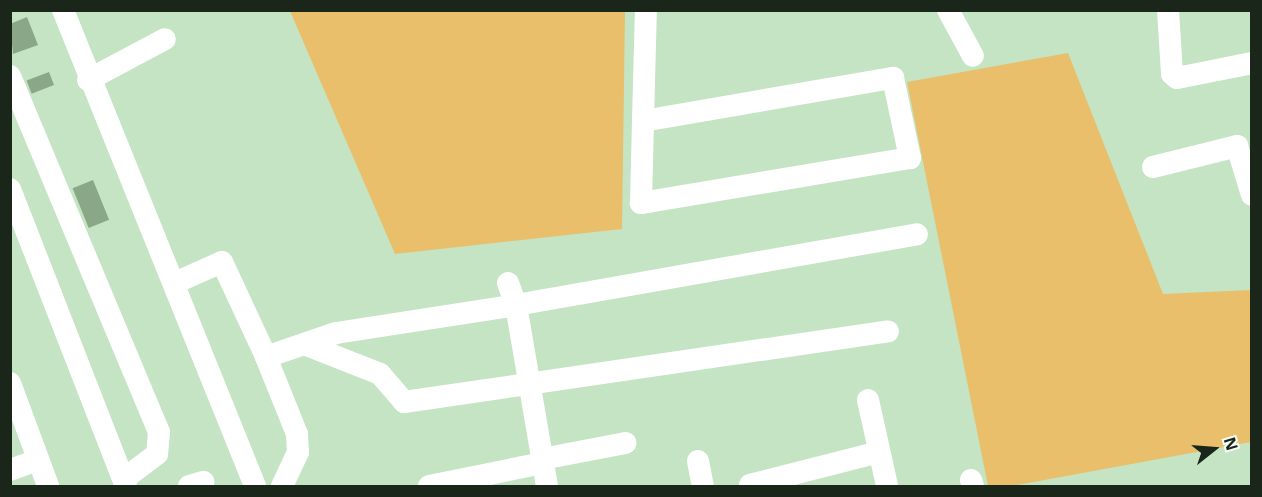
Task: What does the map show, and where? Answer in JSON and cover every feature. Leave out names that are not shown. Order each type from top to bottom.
[{"type":"street","points":[[63,10],[88,80],[177,282],[255,486]]},
{"type":"street","points":[[643,121],[893,78],[910,158],[641,203],[645,10]]},
{"type":"street","points":[[948,10],[973,56]]},
{"type":"street","points":[[1168,10],[1172,74],[1177,78],[1251,63]]},
{"type":"street","points":[[88,80],[165,39]]},
{"type":"street","points":[[10,76],[159,432],[157,454],[125,483],[10,189]]},
{"type":"street","points":[[1153,167],[1244,144],[1251,195]]},
{"type":"street","points":[[266,357],[336,333],[516,305],[917,234]]},
{"type":"street","points":[[177,282],[222,262],[266,357],[297,434],[298,452],[282,486]]},
{"type":"street","points":[[508,283],[516,305],[547,486]]},
{"type":"street","points":[[304,344],[380,374],[404,402],[888,331]]},
{"type":"street","points":[[12,392],[48,486]]},
{"type":"street","points":[[868,400],[887,486]]},
{"type":"street","points":[[429,486],[625,443]]},
{"type":"street","points":[[750,485],[879,452]]},
{"type":"street","points":[[10,470],[39,460]]},
{"type":"street","points":[[698,461],[703,486]]},
{"type":"shaded area","points":[[290,11],[625,11],[622,229],[395,254]]},
{"type":"shaded area","points":[[1068,53],[1163,294],[1251,290],[1251,442],[1012,486],[988,486],[907,82]]},
{"type":"building","points":[[27,17],[38,45],[13,54],[10,24]]},
{"type":"building","points":[[49,72],[54,85],[32,94],[27,81]]},
{"type":"building","points":[[93,180],[109,220],[89,228],[73,188]]}]
